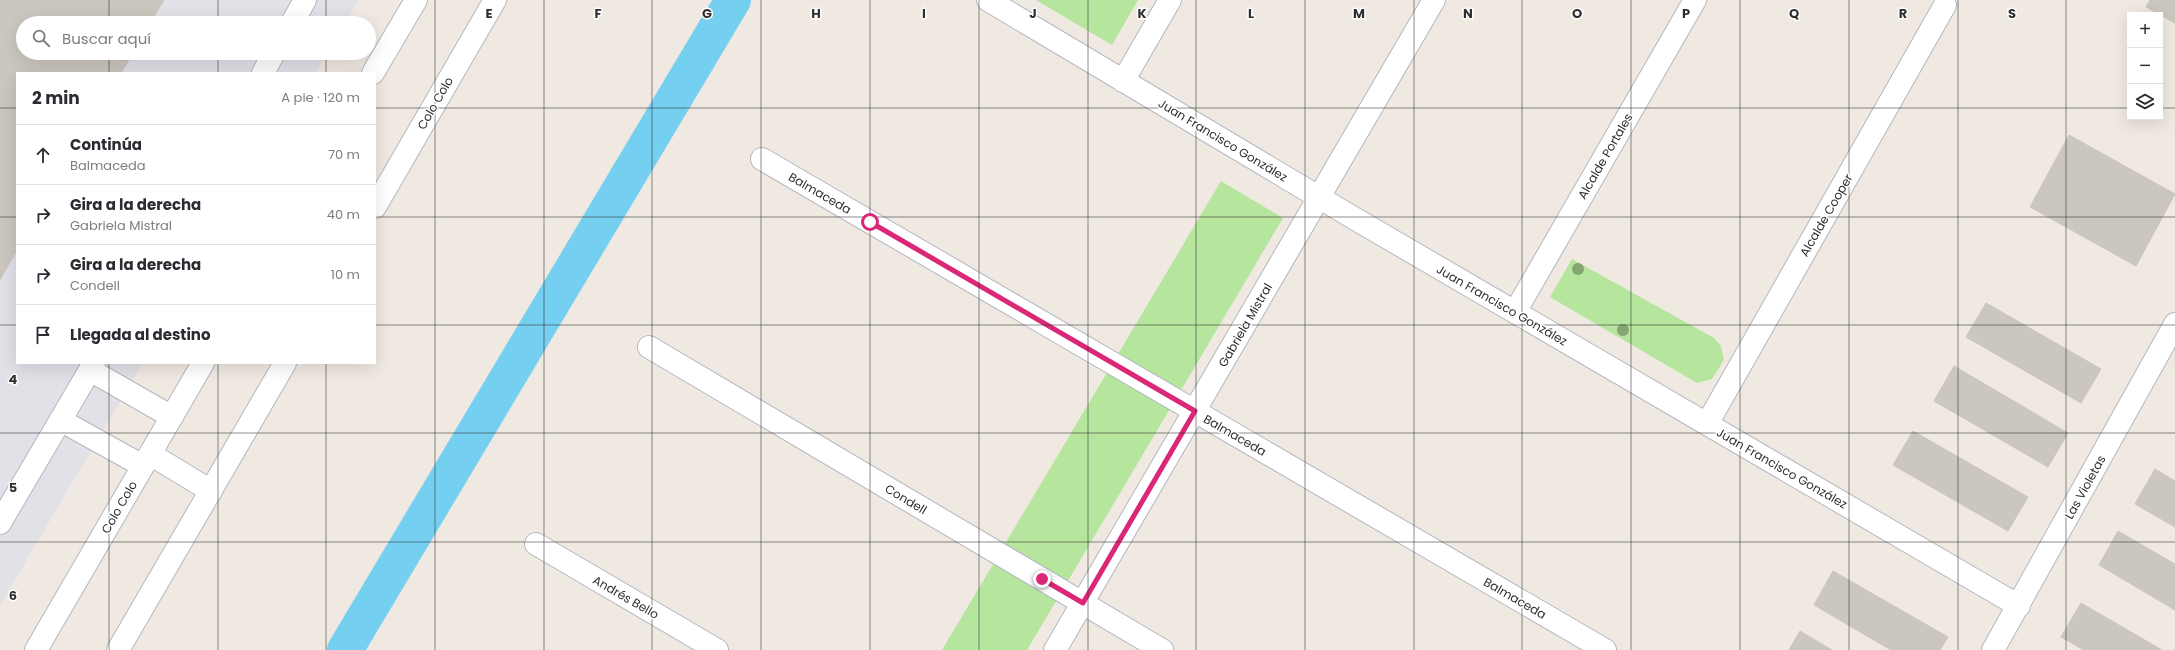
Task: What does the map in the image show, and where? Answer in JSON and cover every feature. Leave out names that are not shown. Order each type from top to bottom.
[{"type":"street","points":[[296,16],[305,0]]},
{"type":"street","points":[[374,72],[416,0]]},
{"type":"street","name":"Colo Colo","points":[[376,205],[495,0]]},
{"type":"street","name":"Juan Francisco González","points":[[988,0],[1319,198],[2019,606]]},
{"type":"street","points":[[1123,81],[1170,0]]},
{"type":"street","name":"Gabriela Mistral","points":[[1055,650],[1434,0]]},
{"type":"street","name":"Alcalde Portales","points":[[1515,312],[1695,0]]},
{"type":"street","name":"Alcalde Cooper","points":[[1707,424],[1945,6]]},
{"type":"street","points":[[264,72],[270,60]]},
{"type":"street","name":"Balmaceda","points":[[762,159],[1605,650]]},
{"type":"street","name":"Las Violetas","points":[[1994,650],[2175,324]]},
{"type":"street","name":"Condell","points":[[650,348],[1162,650]]},
{"type":"street","name":"Colo Colo","points":[[36,650],[202,364]]},
{"type":"street","points":[[118,650],[284,364]]},
{"type":"street","points":[[0,523],[92,366],[172,417]]},
{"type":"street","points":[[60,420],[210,491]]},
{"type":"street","name":"Andrés Bello","points":[[536,544],[717,650]]},
{"type":"shaded area","points":[[0,0],[359,0],[349,16],[16,16],[16,60],[323,60],[316,72],[16,72],[16,364],[142,364],[0,605]]},
{"type":"green space","points":[[1036,0],[1138,0],[1112,45]]},
{"type":"green space","points":[[1221,181],[1283,218],[1027,650],[942,650]]},
{"type":"green space","points":[[1572,259],[1714,338],[1721,346],[1724,360],[1712,379],[1697,383],[1550,297]]},
{"type":"building","points":[[0,0],[164,0],[154,16],[16,16],[16,60],[129,60],[122,72],[16,72],[16,252],[0,280]]},
{"type":"building","points":[[2150,0],[2175,0],[2175,23],[2163,16],[2163,12],[2155,12],[2146,7]]},
{"type":"building","points":[[2069,135],[2175,194],[2136,266],[2030,207]]},
{"type":"building","points":[[1986,303],[2101,369],[2081,403],[1966,337]]},
{"type":"building","points":[[1954,366],[2068,433],[2048,467],[1934,401]]},
{"type":"building","points":[[1913,431],[2028,497],[2008,531],[1893,465]]},
{"type":"building","points":[[2155,469],[2175,481],[2175,527],[2135,504]]},
{"type":"building","points":[[2118,531],[2175,564],[2175,610],[2099,565]]},
{"type":"building","points":[[1833,571],[1948,637],[1940,650],[1891,650],[1814,605]]},
{"type":"building","points":[[2081,603],[2162,650],[2084,650],[2061,637]]},
{"type":"building","points":[[1800,631],[1832,650],[1789,650]]},
{"type":"waterway","points":[[345,650],[733,0]]},
{"type":"route","points":[[870,222],[1195,411],[1083,603],[1042,579]]}]
